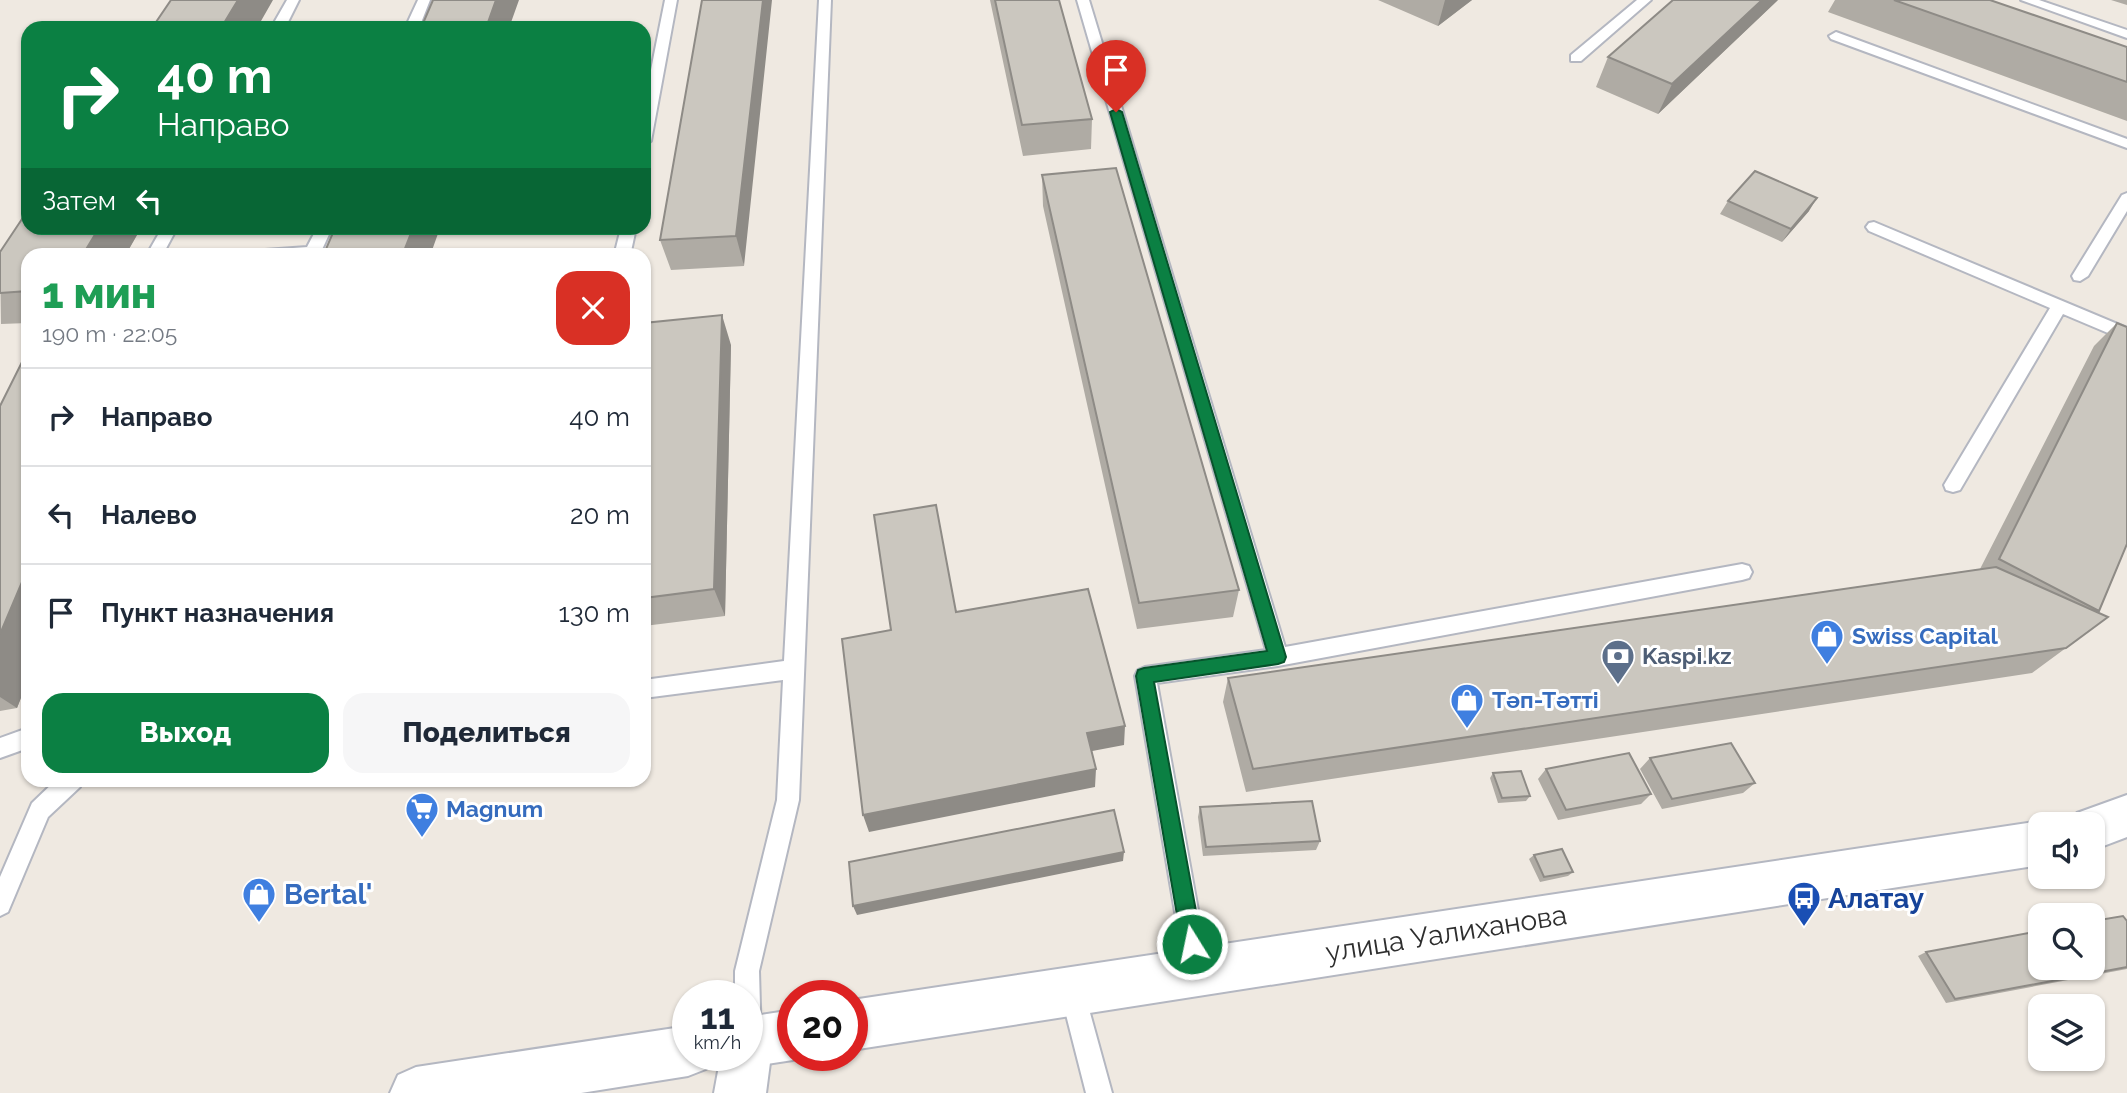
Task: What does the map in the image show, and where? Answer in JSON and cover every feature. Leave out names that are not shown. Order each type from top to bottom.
[{"type":"main road","points":[[2105,824],[2127,816]]},
{"type":"main road","name":"улица Уалиханова","points":[[868,1022],[2028,845]]},
{"type":"main road","points":[[416,1093],[672,1053]]},
{"type":"main road","points":[[740,1093],[743,1071]]},
{"type":"lane","points":[[282,21],[293,0]]},
{"type":"lane","points":[[415,21],[424,0]]},
{"type":"lane","points":[[651,104],[671,0]]},
{"type":"lane","points":[[747,980],[788,800],[825,0]]},
{"type":"lane","points":[[1083,0],[1278,657]]},
{"type":"lane","points":[[1576,58],[1645,0]]},
{"type":"lane","points":[[2027,0],[2127,34]]},
{"type":"lane","points":[[1836,36],[2127,144]]},
{"type":"lane","points":[[2081,276],[2127,198]]},
{"type":"lane","points":[[1874,228],[2127,335]]},
{"type":"lane","points":[[1953,485],[2060,306]]},
{"type":"lane","points":[[1197,971],[1144,676],[1278,657],[1742,572]]},
{"type":"lane","points":[[651,688],[794,669]]},
{"type":"lane","points":[[0,748],[21,740]]},
{"type":"lane","points":[[0,904],[40,810],[65,787]]},
{"type":"lane","points":[[1072,990],[1099,1093]]},
{"type":"building","points":[[171,0],[238,0],[225,21],[157,21]]},
{"type":"building","points":[[433,0],[496,0],[488,21],[424,21]]},
{"type":"building","points":[[702,0],[763,0],[736,236],[660,240]]},
{"type":"building","points":[[995,0],[1059,0],[1092,119],[1022,125]]},
{"type":"building","points":[[1673,0],[1762,0],[1672,84],[1608,57]]},
{"type":"building","points":[[1894,0],[1990,0],[2127,47],[2127,82]]},
{"type":"building","points":[[1116,168],[1239,590],[1139,603],[1042,175]]},
{"type":"building","points":[[1755,171],[1817,198],[1791,229],[1728,201]]},
{"type":"building","points":[[21,220],[21,235],[95,235],[87,248],[21,248],[21,292],[0,293],[0,252]]},
{"type":"building","points":[[332,235],[410,235],[405,248],[326,248]]},
{"type":"building","points":[[722,315],[714,589],[651,597],[651,322]]},
{"type":"building","points":[[2117,323],[2127,327],[2127,544],[2099,611],[1999,559]]},
{"type":"building","points":[[21,364],[21,584],[0,634],[0,406]]},
{"type":"building","points":[[936,505],[956,612],[1088,589],[1125,726],[1087,733],[1096,769],[863,815],[842,639],[891,630],[874,515]]},
{"type":"building","points":[[1996,567],[2108,617],[2066,648],[1253,769],[1228,678]]},
{"type":"building","points":[[1731,743],[1755,783],[1672,799],[1650,758]]},
{"type":"building","points":[[1629,753],[1651,794],[1566,810],[1546,769]]},
{"type":"building","points":[[1521,771],[1530,796],[1502,798],[1493,773]]},
{"type":"building","points":[[1312,801],[1320,841],[1206,847],[1200,807]]},
{"type":"building","points":[[1114,810],[1124,852],[853,906],[849,862]]},
{"type":"building","points":[[1562,849],[1573,872],[1544,877],[1534,855]]},
{"type":"building","points":[[2123,916],[2127,921],[2127,967],[2105,971],[2105,919]]},
{"type":"building","points":[[2028,933],[2028,980],[2057,980],[1955,999],[1926,952]]},
{"type":"place","name":"Swiss Capital","points":[[1827,666]]},
{"type":"place","name":"Kaspi.kz","points":[[1618,686]]},
{"type":"place","name":"Тәп-Тәтті","points":[[1467,730]]},
{"type":"place","name":"Magnum","points":[[422,839]]},
{"type":"place","name":"Bertal'","points":[[259,924]]},
{"type":"place","name":"Алатау","points":[[1804,928]]},
{"type":"route","points":[[1116,112],[1278,657],[1144,676],[1192,944]]}]
